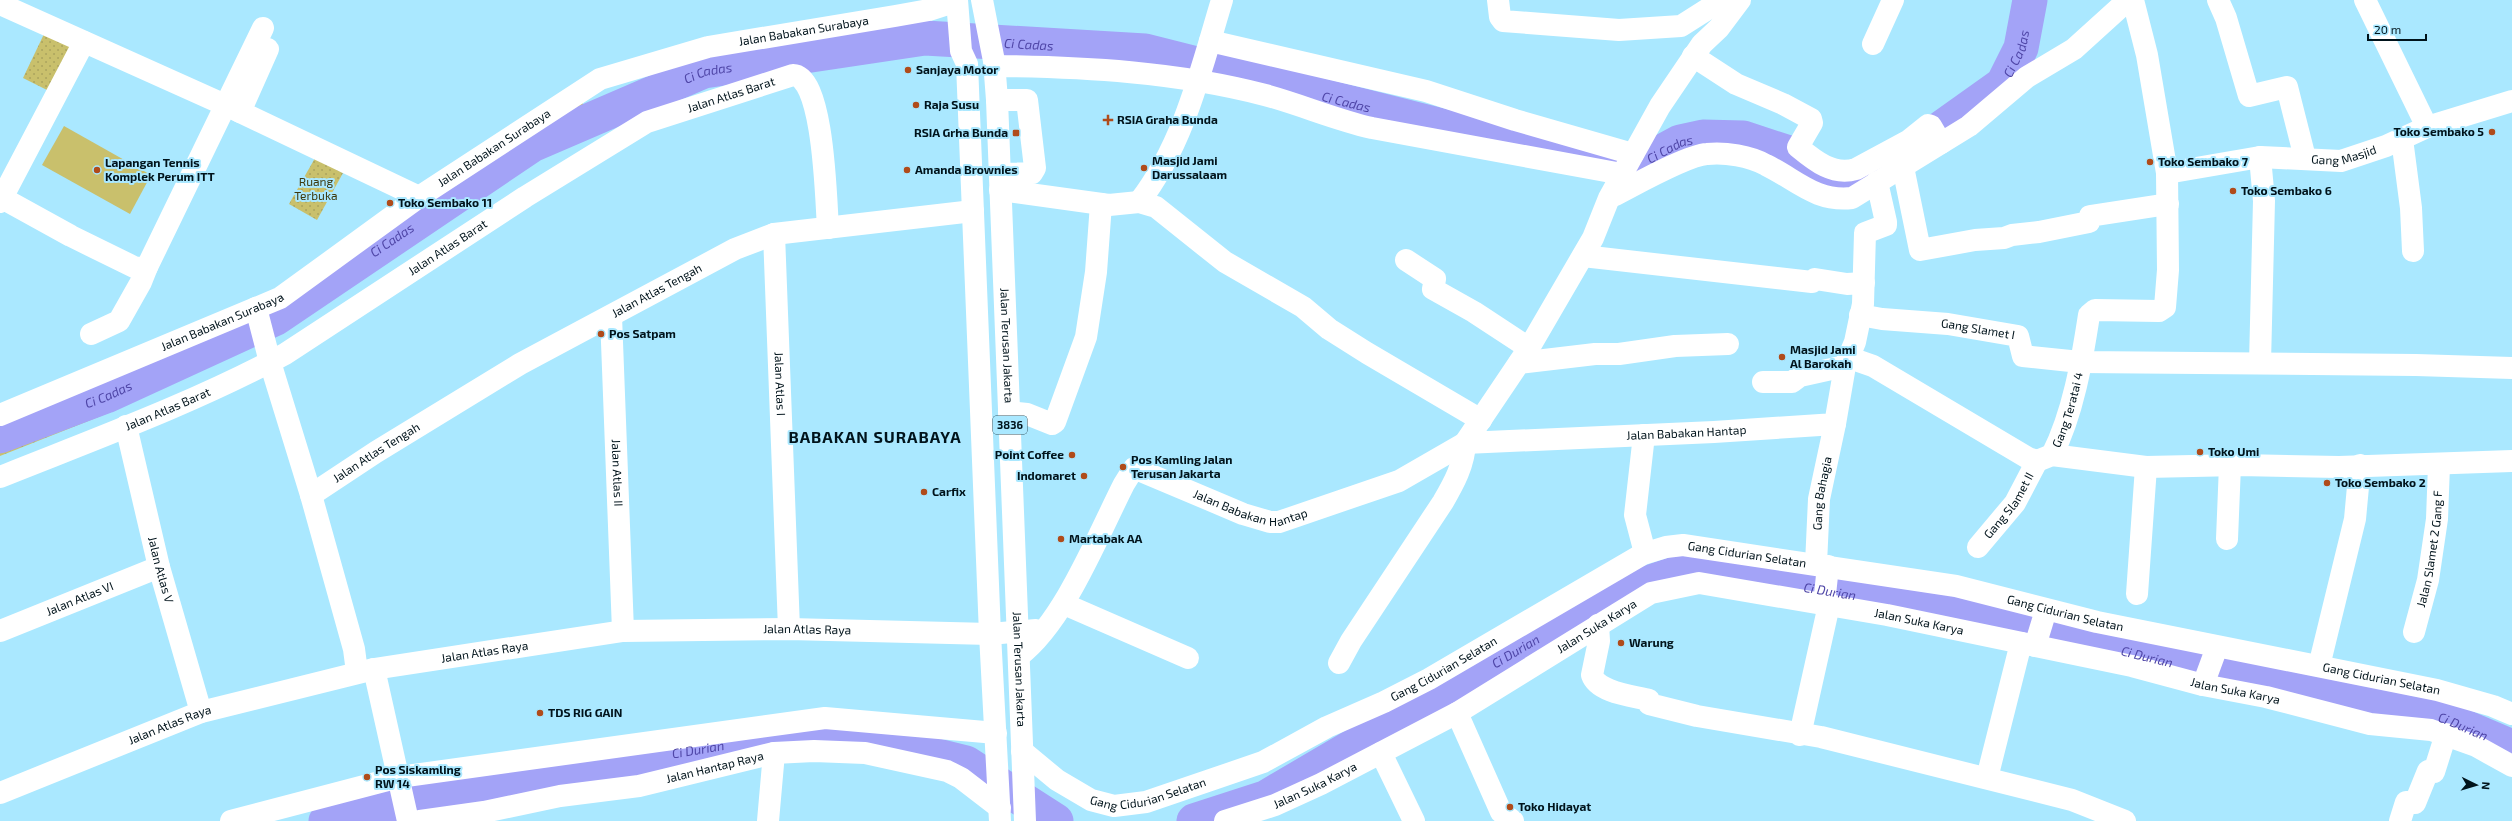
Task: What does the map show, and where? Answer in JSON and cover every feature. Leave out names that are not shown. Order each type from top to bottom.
[{"type":"street","points":[[1139,202],[1149,189],[1188,113],[1222,0]]},
{"type":"street","points":[[1498,0],[1500,17],[1504,21],[1619,30],[1681,26],[1722,0]]},
{"type":"street","points":[[1339,663],[1350,641],[1443,502],[1457,478],[1467,443],[1481,420],[1524,359],[1582,256],[1628,163],[1660,106],[1702,44],[1719,28],[1740,0]]},
{"type":"street","points":[[1873,44],[1894,0]]},
{"type":"street","points":[[1613,196],[1676,165],[1708,153],[1738,156],[1765,164],[1816,194],[1837,200],[1852,198],[1903,167],[1938,137],[1969,126],[2027,77],[2074,49],[2128,0]]},
{"type":"street","points":[[1903,167],[1920,250],[1975,240],[2004,238],[2012,235],[2062,228],[2089,222],[2090,216],[2168,204],[2167,173],[2147,55],[2133,0]]},
{"type":"street","points":[[2218,0],[2226,18],[2249,96],[2287,87],[2305,158]]},
{"type":"street","points":[[2365,0],[2427,127]]},
{"type":"street","points":[[0,4],[232,108],[419,197]]},
{"type":"street","name":"Jalan Terusan Jakarta","points":[[975,6],[982,55],[997,100],[1019,656],[1030,758],[1024,788],[1025,821]]},
{"type":"street","name":"Jalan Terusan Jakarta","points":[[975,6],[982,55],[973,211],[990,634],[1000,806]]},
{"type":"street","name":"Jalan Babakan Surabaya","points":[[0,415],[258,314],[419,197],[600,79],[708,47],[908,14],[975,6]]},
{"type":"street","points":[[91,334],[119,321],[141,282],[146,267],[232,108],[268,32]]},
{"type":"street","points":[[84,42],[1,200],[136,268],[146,267]]},
{"type":"street","points":[[1209,42],[1426,91],[1509,118],[1628,163]]},
{"type":"street","points":[[982,55],[1087,68],[1198,78],[1266,95],[1351,124],[1386,131],[1628,163]]},
{"type":"street","points":[[1694,56],[1736,84],[1783,104],[1811,119],[1812,123],[1797,146],[1818,163],[1833,170],[1848,172],[1856,169],[1908,141],[1928,125],[1938,137]]},
{"type":"street","name":"Jalan Atlas Barat","points":[[0,477],[126,426],[268,357],[647,122],[793,75],[803,78],[808,85],[817,114],[828,228]]},
{"type":"street","points":[[997,100],[1028,100],[1035,168],[1032,173],[1000,182]]},
{"type":"street","name":"Gang Masjid","points":[[2167,173],[2260,157],[2305,158],[2341,161],[2402,139],[2427,127],[2512,100]]},
{"type":"street","points":[[2402,139],[2411,208],[2413,251]]},
{"type":"street","points":[[2260,157],[2264,201],[2260,363]]},
{"type":"street","points":[[1000,182],[1101,204],[1139,202],[1156,207],[1225,262],[1303,308],[1330,329],[1367,353],[1481,420]]},
{"type":"street","points":[[1835,424],[1860,315],[1864,284],[1865,233],[1886,225],[1877,182]]},
{"type":"street","points":[[1009,412],[1027,414],[1052,424],[1055,422],[1086,337],[1096,278],[1101,204]]},
{"type":"street","name":"Gang Teratai 4","points":[[2044,458],[2062,435],[2080,362],[2089,315],[2092,311],[2159,311],[2165,307],[2168,270],[2168,204]]},
{"type":"street","name":"Jalan Atlas Tengah","points":[[311,495],[376,452],[520,364],[723,255],[774,234],[973,211]]},
{"type":"street","name":"Jalan Atlas I","points":[[774,234],[789,629]]},
{"type":"street","points":[[1582,256],[1812,282],[1816,280],[1847,284],[1864,284]]},
{"type":"street","points":[[1406,260],[1435,279],[1433,289],[1474,312],[1524,359],[1596,354],[1619,354],[1708,343],[1728,344]]},
{"type":"street","points":[[258,314],[268,357],[311,495],[354,649],[366,670],[411,819]]},
{"type":"street","name":"Gang Slamet I","points":[[1860,315],[1882,319],[1948,324],[2018,336],[2023,356],[2080,362]]},
{"type":"street","name":"Jalan Atlas II","points":[[611,316],[623,631]]},
{"type":"street","points":[[1763,382],[1792,382],[1800,376],[1848,362],[1873,366],[2028,458],[2044,458],[2146,467],[2230,465],[2339,467],[2360,465],[2438,465],[2512,461]]},
{"type":"street","points":[[2080,362],[2260,363],[2512,368]]},
{"type":"street","name":"Jalan Babakan Hantap","points":[[1019,656],[1032,646],[1064,604],[1124,484],[1134,468],[1243,514],[1270,522],[1279,522],[1399,481],[1467,443],[1835,424]]},
{"type":"street","name":"Gang Bahagia","points":[[1800,735],[1826,603],[1819,499],[1835,424]]},
{"type":"street","name":"Jalan Atlas V","points":[[126,426],[159,567],[201,712]]},
{"type":"street","points":[[1644,435],[1635,515],[1646,553]]},
{"type":"street","name":"Gang Slamet II","points":[[1978,547],[1990,530],[1994,528],[2015,502],[2044,458]]},
{"type":"street","points":[[2227,539],[2230,465]]},
{"type":"street","points":[[2321,658],[2355,519],[2360,465]]},
{"type":"street","name":"Jalan Slamet 2 Gang F","points":[[2414,632],[2428,580],[2437,519],[2438,465]]},
{"type":"street","points":[[2137,594],[2146,467]]},
{"type":"street","name":"Gang Cidurian Selatan","points":[[1030,758],[1057,780],[1091,800],[1122,806],[1146,802],[1263,762],[1328,728],[1429,679],[1646,553],[1666,547],[1683,545],[1956,586],[2046,612],[2215,652],[2437,690],[2493,706],[2512,714]]},
{"type":"street","name":"Jalan Atlas VI","points":[[0,631],[159,567]]},
{"type":"street","name":"Jalan Suka Karya","points":[[1225,821],[1275,805],[1381,753],[1457,713],[1651,593],[1699,583],[1826,603],[2031,643],[2266,696],[2370,724],[2431,730],[2446,734],[2476,746],[2512,766]]},
{"type":"street","points":[[1064,604],[1188,658]]},
{"type":"street","points":[[1987,778],[2031,643],[2046,612]]},
{"type":"street","points":[[1598,625],[1599,641],[1592,675],[1594,680],[1605,688],[1649,700],[1649,704],[1697,716],[1800,735],[1821,737],[1987,778],[2072,800],[2115,819]]},
{"type":"street","name":"Jalan Atlas Raya","points":[[0,793],[201,712],[366,670],[623,631],[789,629],[990,634],[1018,632]]},
{"type":"street","points":[[1018,632],[1046,629]]},
{"type":"street","points":[[2204,682],[2215,652]]},
{"type":"street","points":[[1457,713],[1501,812],[1513,821]]},
{"type":"street","points":[[231,821],[400,781],[825,718],[996,736]]},
{"type":"street","points":[[2400,821],[2406,802],[2415,803],[2428,771],[2434,772],[2446,734]]},
{"type":"street","name":"Jalan Hantap Raya","points":[[411,819],[484,812],[560,796],[639,786],[774,752],[814,751],[866,753],[940,769],[961,778],[1000,806]]},
{"type":"street","points":[[768,821],[774,752]]},
{"type":"street","points":[[1381,753],[1414,821]]},
{"type":"green space","points":[[44,34],[73,48],[51,92],[23,78]]},
{"type":"green space","points":[[582,102],[584,107],[457,186],[420,212],[417,205]]},
{"type":"green space","name":"Lapangan Tennis Komplek Perum ITT","points":[[64,126],[151,175],[130,214],[42,165]]},
{"type":"green space","name":"Ruang Terbuka","points":[[315,158],[343,173],[317,220],[289,204]]},
{"type":"green space","points":[[113,403],[116,410],[0,456],[0,448]]},
{"type":"waterway","name":"Ci Cadas","points":[[0,436],[106,396],[276,318],[532,145],[704,71],[925,38],[1145,51],[1466,132],[1632,168],[1680,142],[1703,137],[1743,138],[1792,154],[1833,183],[1861,176],[1923,141],[2003,84],[2021,48],[2030,0]]},
{"type":"waterway","name":"Ci Durian","points":[[1194,821],[1265,798],[1609,596],[1692,568],[1991,618],[2222,675],[2444,718],[2512,747]]},
{"type":"waterway","name":"Ci Durian","points":[[326,821],[475,787],[741,742],[860,737],[966,763],[1056,821]]},
{"type":"place","name":"Sanjaya Motor","points":[[908,70]]},
{"type":"place","name":"Raja Susu","points":[[916,105]]},
{"type":"place","name":"RSIA Graha Bunda","points":[[1108,120]]},
{"type":"place","name":"Toko Sembako 5","points":[[2492,132]]},
{"type":"place","name":"RSIA Grha Bunda","points":[[1016,133]]},
{"type":"place","name":"Toko Sembako 7","points":[[2150,162]]},
{"type":"place","name":"Masjid Jami Darussalaam","points":[[1144,168]]},
{"type":"place","name":"Lapangan Tennis Komplek Perum ITT","points":[[97,170]]},
{"type":"place","name":"Amanda Brownies","points":[[907,170]]},
{"type":"place","name":"Toko Sembako 6","points":[[2233,191]]},
{"type":"place","name":"Toko Sembako 11","points":[[390,203]]},
{"type":"place","name":"Pos Satpam","points":[[601,334]]},
{"type":"place","name":"Masjid Jami Al Barokah","points":[[1782,357]]},
{"type":"place","name":"Toko Umi","points":[[2200,452]]},
{"type":"place","name":"Point Coffee","points":[[1072,455]]},
{"type":"place","name":"Pos Kamling Jalan Terusan Jakarta","points":[[1123,467]]},
{"type":"place","name":"Indomaret","points":[[1084,476]]},
{"type":"place","name":"Toko Sembako 2","points":[[2327,483]]},
{"type":"place","name":"Carfix","points":[[924,492]]},
{"type":"place","name":"Martabak AA","points":[[1061,539]]},
{"type":"place","name":"Warung","points":[[1621,643]]},
{"type":"place","name":"TDS RIG GAIN","points":[[540,713]]},
{"type":"place","name":"Pos Siskamling RW 14","points":[[367,777]]},
{"type":"place","name":"Toko Hidayat","points":[[1510,807]]},
{"type":"district","name":"BABAKAN SURABAYA","points":[[875,437]]}]
